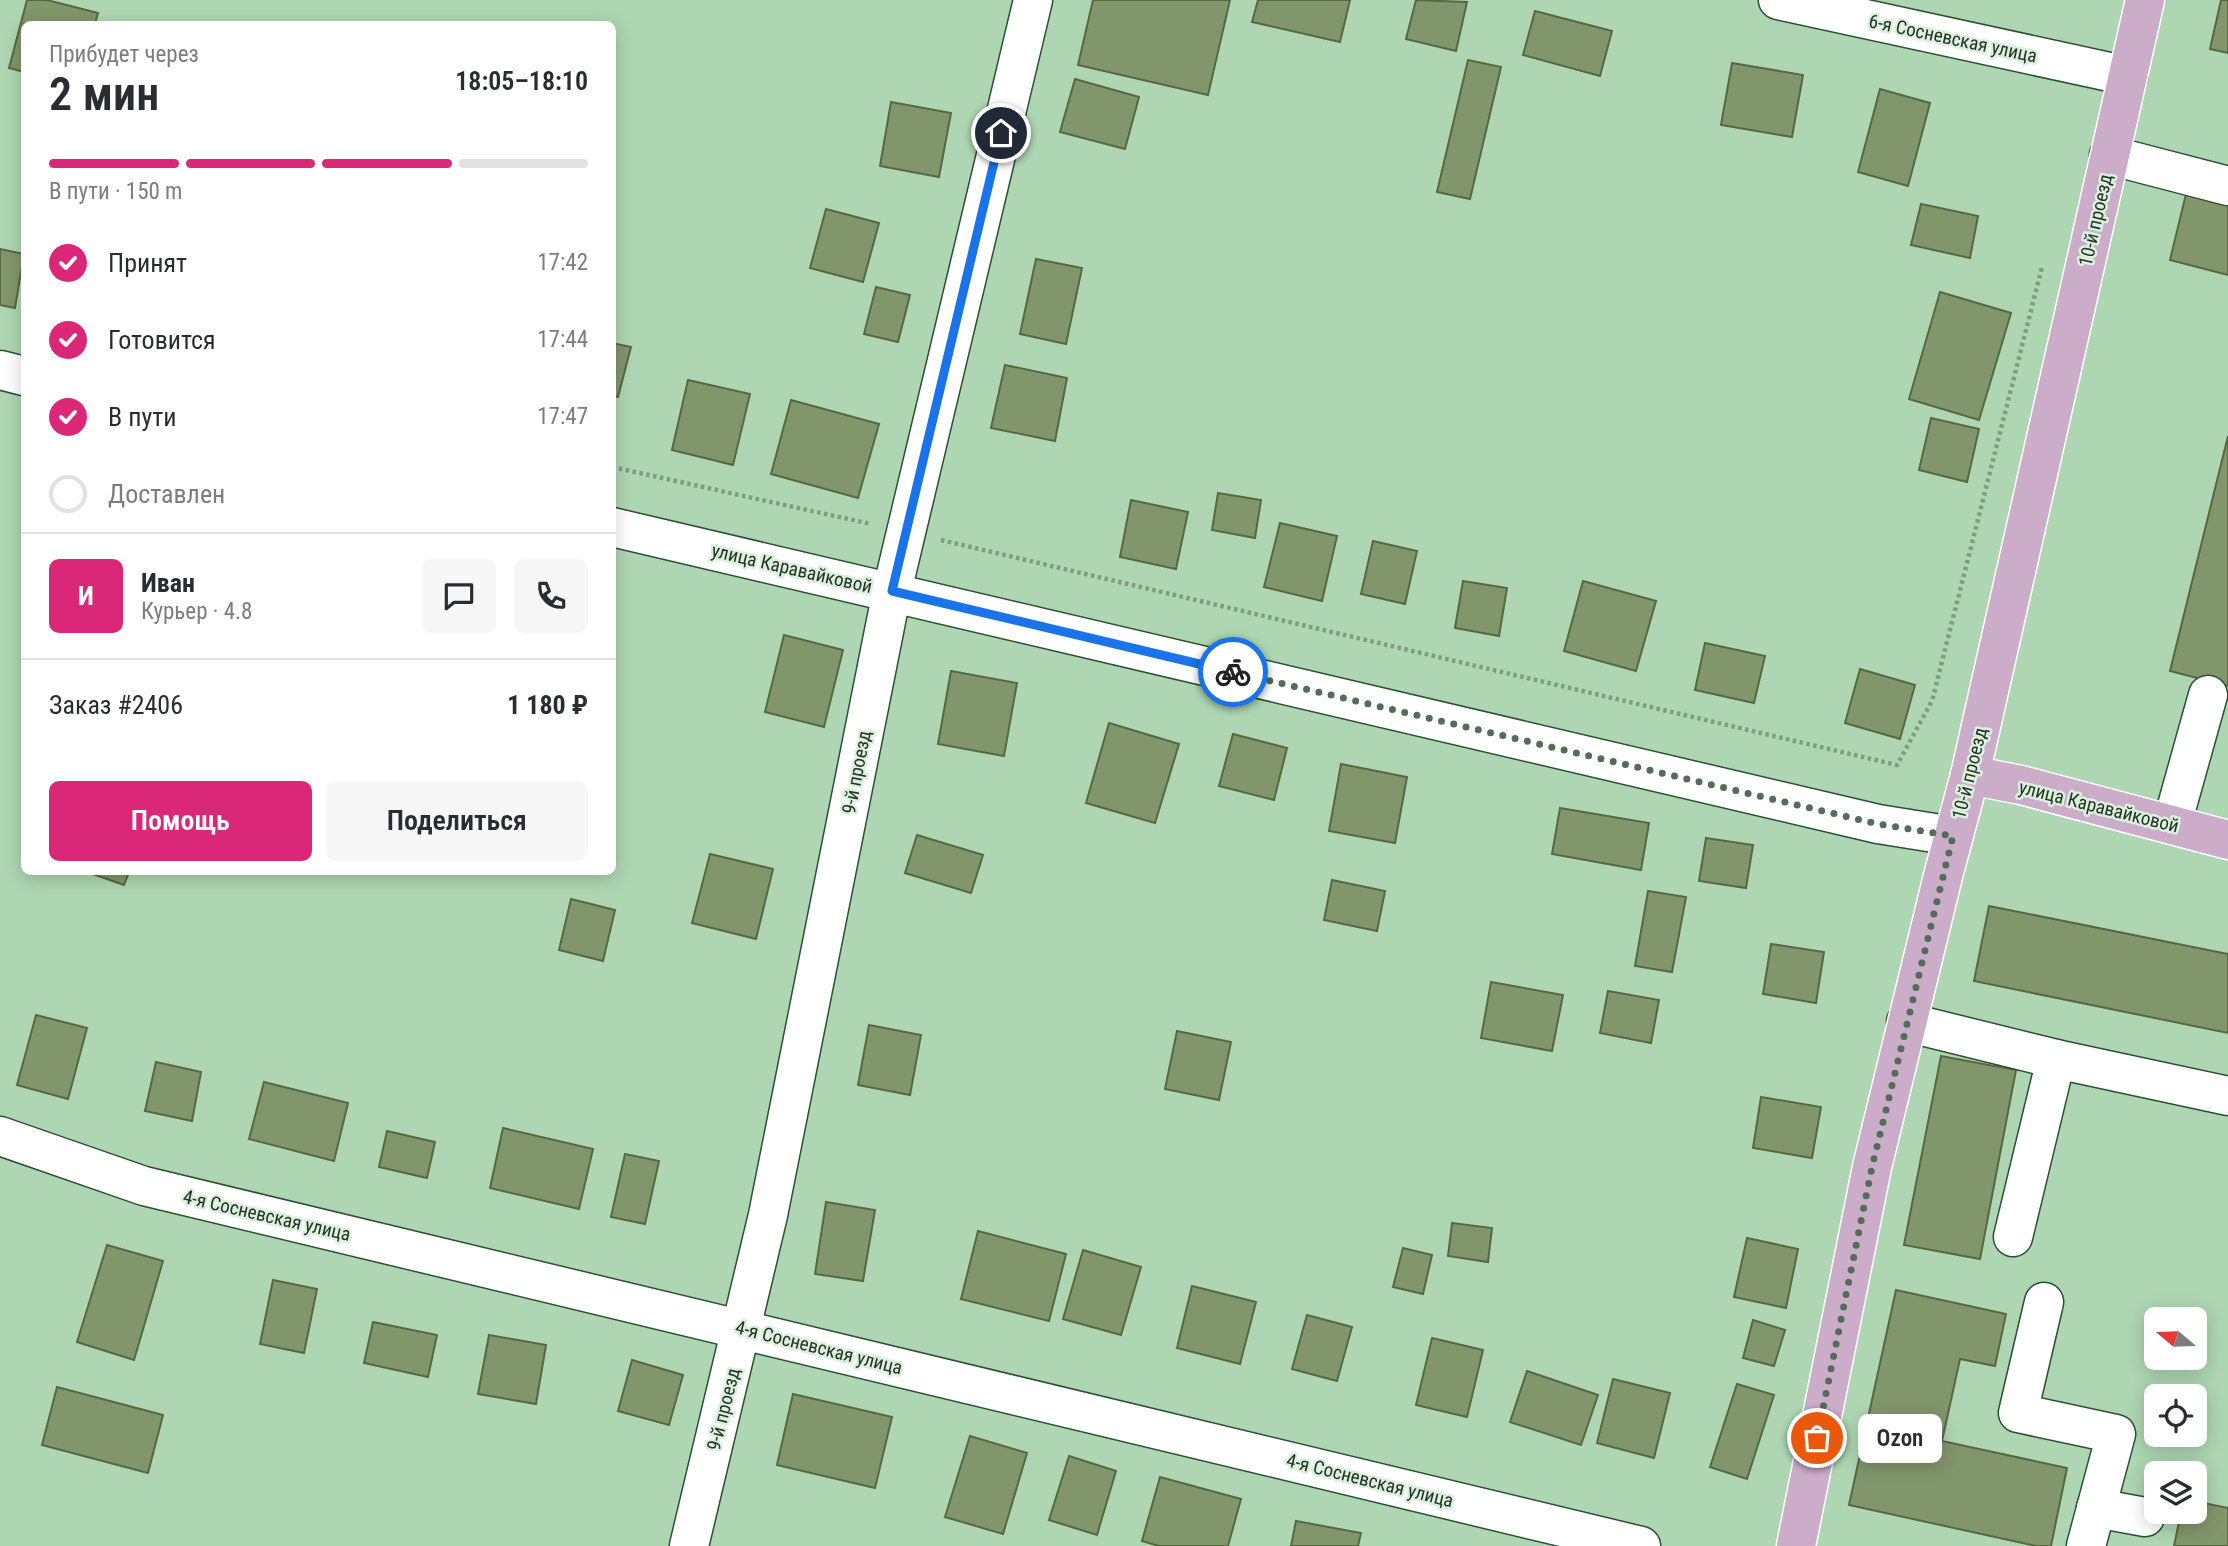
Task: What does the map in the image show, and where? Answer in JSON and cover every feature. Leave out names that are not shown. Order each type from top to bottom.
[{"type":"main road","name":"10-й проезд","points":[[1796,1546],[1872,1167],[1906,1022],[1970,775],[2145,0]]},
{"type":"main road","name":"улица Каравайковой","points":[[1970,775],[2021,785],[2228,840]]},
{"type":"street","name":"9-й проезд","points":[[689,1546],[768,1215],[892,591],[1033,0]]},
{"type":"street","name":"6-я Сосневская улица","points":[[1778,0],[2128,76]]},
{"type":"street","points":[[2109,155],[2228,186]]},
{"type":"street","points":[[0,370],[21,375]]},
{"type":"street","name":"улица Каравайковой","points":[[616,528],[1878,824],[1953,836]]},
{"type":"street","points":[[2172,824],[2208,695]]},
{"type":"street","points":[[1906,1022],[2056,1059],[2228,1096]]},
{"type":"street","points":[[2013,1237],[2056,1059]]},
{"type":"street","name":"4-я Сосневская улица","points":[[0,1136],[144,1186],[1642,1546]]},
{"type":"street","points":[[2045,1302],[2018,1413],[2116,1434],[2086,1546]]},
{"type":"street","points":[[2096,1508],[2144,1517]]},
{"type":"path","points":[[616,468],[906,532],[1897,765],[1932,701],[2045,257]]},
{"type":"building","points":[[27,0],[47,0],[98,13],[96,21],[21,21]]},
{"type":"building","points":[[1093,0],[1230,0],[1208,95],[1078,65]]},
{"type":"building","points":[[1258,0],[1350,0],[1340,42],[1252,22]]},
{"type":"building","points":[[1416,0],[1467,2],[1456,51],[1406,39]]},
{"type":"building","points":[[2221,0],[2228,0],[2228,53],[2210,49]]},
{"type":"building","points":[[1535,11],[1612,31],[1600,76],[1523,55]]},
{"type":"building","points":[[21,23],[21,71],[9,68]]},
{"type":"building","points":[[1468,60],[1501,67],[1470,199],[1437,192]]},
{"type":"building","points":[[1732,63],[1803,75],[1792,137],[1721,125]]},
{"type":"building","points":[[1075,79],[1139,97],[1125,149],[1060,132]]},
{"type":"building","points":[[1880,89],[1930,103],[1908,186],[1858,172]]},
{"type":"building","points":[[891,102],[951,113],[939,177],[880,166]]},
{"type":"building","points":[[2186,194],[2228,205],[2228,275],[2170,260]]},
{"type":"building","points":[[1921,204],[1978,216],[1970,258],[1911,245]]},
{"type":"building","points":[[826,209],[879,223],[863,282],[810,268]]},
{"type":"building","points":[[0,249],[21,253],[21,272],[15,308],[0,305]]},
{"type":"building","points":[[1036,259],[1082,268],[1066,344],[1020,334]]},
{"type":"building","points":[[876,287],[910,295],[898,342],[864,334]]},
{"type":"building","points":[[1940,292],[2011,313],[1979,420],[1909,399]]},
{"type":"building","points":[[616,344],[631,347],[618,397],[616,396]]},
{"type":"building","points":[[1005,365],[1067,378],[1055,441],[991,428]]},
{"type":"building","points":[[688,380],[750,394],[733,465],[672,450]]},
{"type":"building","points":[[791,400],[879,424],[858,498],[771,474]]},
{"type":"building","points":[[1931,418],[1979,429],[1967,482],[1919,470]]},
{"type":"building","points":[[2228,436],[2228,686],[2170,671]]},
{"type":"building","points":[[1218,493],[1261,500],[1255,538],[1212,530]]},
{"type":"building","points":[[1131,500],[1188,512],[1176,569],[1120,557]]},
{"type":"building","points":[[1280,523],[1337,536],[1322,601],[1264,587]]},
{"type":"building","points":[[1373,541],[1417,551],[1405,604],[1361,594]]},
{"type":"building","points":[[1463,581],[1507,588],[1499,636],[1455,628]]},
{"type":"building","points":[[1583,581],[1656,601],[1636,671],[1564,651]]},
{"type":"building","points":[[784,635],[843,650],[824,727],[765,712]]},
{"type":"building","points":[[1705,643],[1765,656],[1754,703],[1695,690]]},
{"type":"building","points":[[1860,669],[1915,685],[1900,739],[1845,723]]},
{"type":"building","points":[[951,671],[1017,683],[1004,756],[938,744]]},
{"type":"building","points":[[1109,723],[1179,744],[1155,823],[1086,803]]},
{"type":"building","points":[[1233,734],[1287,748],[1274,800],[1219,786]]},
{"type":"building","points":[[1341,764],[1407,777],[1395,843],[1329,831]]},
{"type":"building","points":[[1560,808],[1649,823],[1641,870],[1552,854]]},
{"type":"building","points":[[917,835],[983,855],[971,893],[905,873]]},
{"type":"building","points":[[1706,838],[1753,845],[1746,888],[1699,881]]},
{"type":"building","points":[[710,854],[773,869],[756,939],[692,923]]},
{"type":"building","points":[[96,875],[128,875],[124,885]]},
{"type":"building","points":[[1332,880],[1385,891],[1377,931],[1324,920]]},
{"type":"building","points":[[1648,891],[1686,897],[1672,972],[1635,966]]},
{"type":"building","points":[[571,899],[615,910],[603,961],[559,950]]},
{"type":"building","points":[[1989,906],[2228,954],[2228,1033],[1974,981]]},
{"type":"building","points":[[1771,944],[1824,952],[1816,1003],[1763,994]]},
{"type":"building","points":[[1491,982],[1563,995],[1552,1051],[1481,1038]]},
{"type":"building","points":[[1608,991],[1659,1000],[1651,1043],[1600,1033]]},
{"type":"building","points":[[36,1015],[87,1028],[68,1099],[17,1085]]},
{"type":"building","points":[[869,1025],[921,1035],[910,1095],[858,1085]]},
{"type":"building","points":[[1177,1031],[1231,1042],[1219,1100],[1165,1089]]},
{"type":"building","points":[[1941,1056],[2016,1070],[1980,1259],[1904,1245]]},
{"type":"building","points":[[156,1062],[201,1072],[192,1121],[145,1111]]},
{"type":"building","points":[[264,1082],[348,1103],[334,1161],[249,1139]]},
{"type":"building","points":[[1761,1097],[1821,1107],[1812,1158],[1753,1148]]},
{"type":"building","points":[[503,1128],[593,1149],[579,1209],[490,1188]]},
{"type":"building","points":[[387,1131],[435,1142],[427,1178],[379,1167]]},
{"type":"building","points":[[625,1154],[659,1161],[645,1224],[611,1217]]},
{"type":"building","points":[[826,1202],[875,1210],[863,1281],[815,1274]]},
{"type":"building","points":[[1452,1223],[1492,1228],[1488,1262],[1448,1256]]},
{"type":"building","points":[[978,1231],[1066,1254],[1049,1321],[961,1299]]},
{"type":"building","points":[[1747,1238],[1798,1249],[1786,1308],[1734,1297]]},
{"type":"building","points":[[107,1245],[163,1261],[134,1360],[77,1342]]},
{"type":"building","points":[[1403,1248],[1432,1255],[1423,1294],[1393,1287]]},
{"type":"building","points":[[1083,1250],[1141,1267],[1121,1335],[1063,1319]]},
{"type":"building","points":[[273,1280],[317,1289],[304,1353],[260,1344]]},
{"type":"building","points":[[1192,1286],[1256,1302],[1240,1364],[1177,1348]]},
{"type":"building","points":[[1896,1290],[2006,1314],[1995,1366],[1960,1359],[1942,1441],[2067,1468],[2051,1546],[2036,1546],[1849,1505]]},
{"type":"building","points":[[1307,1315],[1352,1327],[1337,1381],[1292,1369]]},
{"type":"building","points":[[1753,1320],[1785,1330],[1774,1366],[1743,1358]]},
{"type":"building","points":[[373,1322],[437,1335],[428,1377],[364,1363]]},
{"type":"building","points":[[489,1335],[546,1345],[536,1404],[478,1394]]},
{"type":"building","points":[[1432,1338],[1483,1350],[1467,1417],[1416,1405]]},
{"type":"building","points":[[632,1360],[683,1375],[669,1425],[618,1411]]},
{"type":"building","points":[[1527,1371],[1598,1395],[1581,1445],[1510,1422]]},
{"type":"building","points":[[1613,1379],[1670,1393],[1654,1458],[1597,1443]]},
{"type":"building","points":[[1737,1384],[1774,1395],[1747,1479],[1710,1467]]},
{"type":"building","points":[[57,1387],[163,1415],[148,1473],[42,1445]]},
{"type":"building","points":[[793,1394],[892,1417],[875,1488],[777,1465]]},
{"type":"building","points":[[970,1436],[1027,1453],[1003,1534],[945,1517]]},
{"type":"building","points":[[1069,1456],[1116,1471],[1097,1535],[1049,1520]]},
{"type":"building","points":[[1160,1477],[1241,1499],[1228,1546],[1159,1546],[1142,1541]]},
{"type":"building","points":[[2207,1504],[2228,1508],[2228,1546],[2174,1546],[2179,1524],[2207,1524]]},
{"type":"building","points":[[1296,1521],[1361,1533],[1358,1546],[1291,1546]]},
{"type":"way so far","points":[[1233,672],[1878,824],[1953,836],[1872,1167],[1817,1438]]},
{"type":"place","name":"Ozon","points":[[1817,1438]]},
{"type":"route","points":[[1001,133],[892,591],[1233,672]]}]
